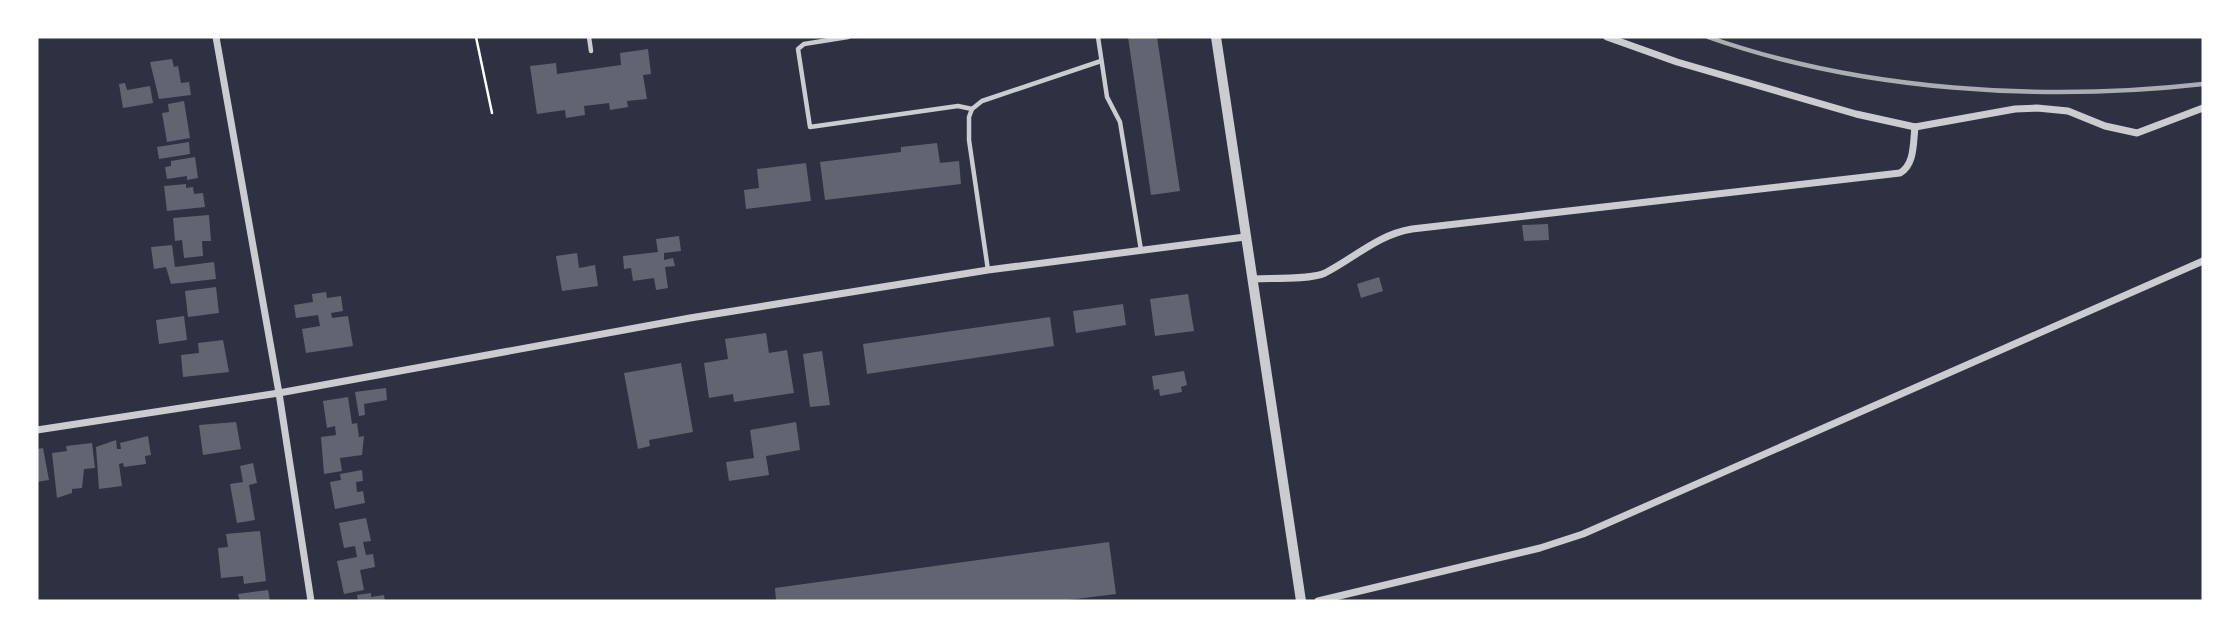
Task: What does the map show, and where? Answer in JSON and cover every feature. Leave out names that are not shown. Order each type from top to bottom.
[{"type":"street","points":[[216,37],[279,393],[311,601]]},
{"type":"street","points":[[1216,37],[1301,601]]},
{"type":"street","points":[[1607,37],[1690,66],[1856,114],[1915,127],[2015,109],[2037,108],[2068,111],[2105,126],[2137,132],[2203,108]]},
{"type":"street","points":[[1254,279],[1322,274],[1369,244],[1391,233],[1412,229],[1900,173],[1907,169],[1911,158],[1915,127]]},
{"type":"street","points":[[37,430],[279,393],[690,318],[988,270],[1245,237]]},
{"type":"street","points":[[1318,601],[1540,548],[1583,534],[2203,261]]},
{"type":"lane","points":[[589,37],[591,51]]},
{"type":"lane","points":[[848,37],[804,44],[798,49],[810,127],[958,106],[972,109]]},
{"type":"lane","points":[[1098,37],[1107,97],[1121,122],[1141,250]]},
{"type":"lane","points":[[988,270],[969,140],[969,117],[972,109],[982,101],[1101,61]]},
{"type":"path","points":[[476,37],[492,113]]},
{"type":"building","points":[[1128,37],[1157,37],[1180,191],[1151,195]]},
{"type":"building","points":[[648,49],[651,74],[643,75],[647,99],[627,101],[628,107],[610,110],[609,103],[584,106],[585,115],[566,118],[565,110],[537,114],[530,66],[556,63],[557,74],[621,65],[620,53]]},
{"type":"building","points":[[172,59],[174,67],[178,66],[181,83],[189,82],[191,95],[159,99],[150,62]]},
{"type":"building","points":[[125,83],[127,90],[150,86],[153,103],[123,108],[119,84]]},
{"type":"building","points":[[184,101],[190,138],[167,142],[162,113],[169,112],[168,104]]},
{"type":"building","points":[[189,142],[190,154],[159,159],[157,147]]},
{"type":"building","points":[[937,143],[940,163],[959,161],[961,184],[825,200],[820,162],[901,152],[901,147]]},
{"type":"building","points":[[195,157],[198,178],[187,180],[187,176],[167,179],[165,167],[171,166],[171,161]]},
{"type":"building","points":[[806,163],[811,201],[746,209],[744,190],[759,188],[757,169]]},
{"type":"building","points":[[186,184],[186,188],[193,187],[194,194],[203,193],[205,207],[167,211],[164,186]]},
{"type":"building","points":[[209,215],[211,241],[202,241],[203,256],[184,258],[182,240],[175,241],[173,218]]},
{"type":"building","points":[[1548,224],[1549,240],[1524,241],[1522,225]]},
{"type":"building","points":[[679,236],[681,251],[664,253],[664,260],[673,258],[675,266],[665,267],[668,288],[656,290],[654,278],[633,281],[631,268],[624,269],[623,256],[658,252],[656,239]]},
{"type":"building","points":[[172,245],[175,267],[214,262],[216,279],[171,284],[166,267],[154,269],[151,247]]},
{"type":"building","points":[[577,253],[579,268],[595,265],[598,286],[562,291],[556,256]]},
{"type":"building","points":[[1379,277],[1383,291],[1361,298],[1357,284]]},
{"type":"building","points":[[216,287],[219,313],[188,317],[185,291]]},
{"type":"building","points":[[326,292],[327,298],[341,296],[343,311],[331,313],[332,318],[348,316],[353,346],[306,353],[302,329],[320,326],[318,315],[296,318],[294,305],[313,302],[312,294]]},
{"type":"building","points":[[1188,294],[1194,331],[1155,336],[1150,299]]},
{"type":"building","points":[[1123,304],[1126,325],[1076,333],[1073,311]]},
{"type":"building","points":[[184,316],[187,340],[159,344],[156,320]]},
{"type":"building","points":[[1050,317],[1054,346],[867,374],[863,344]]},
{"type":"building","points":[[766,333],[769,353],[787,350],[794,393],[734,402],[733,394],[709,398],[704,363],[728,359],[725,339]]},
{"type":"building","points":[[223,340],[229,372],[183,377],[181,355],[199,353],[198,343]]},
{"type":"building","points":[[822,351],[830,405],[810,407],[803,354]]},
{"type":"building","points":[[681,363],[693,432],[649,440],[650,446],[638,449],[624,373]]},
{"type":"building","points":[[1184,371],[1187,385],[1181,387],[1182,392],[1160,396],[1159,389],[1154,390],[1152,376]]},
{"type":"building","points":[[386,388],[387,400],[364,404],[365,415],[359,416],[355,392]]},
{"type":"building","points":[[348,397],[352,424],[357,423],[359,437],[364,436],[362,455],[340,458],[342,471],[324,474],[321,437],[336,435],[335,426],[327,428],[323,401]]},
{"type":"building","points":[[236,422],[241,449],[203,455],[199,425]]},
{"type":"building","points":[[796,422],[800,450],[766,456],[769,475],[729,481],[726,462],[754,458],[750,430]]},
{"type":"building","points":[[148,436],[151,455],[145,456],[146,464],[124,467],[123,463],[119,464],[122,486],[99,489],[96,447],[116,440],[117,449],[121,449],[120,443]]},
{"type":"building","points":[[92,443],[95,468],[84,469],[82,488],[72,489],[72,493],[57,498],[52,453],[67,451],[66,446]]},
{"type":"building","points":[[43,448],[49,480],[37,482],[37,449]]},
{"type":"building","points":[[253,463],[257,483],[249,485],[255,520],[237,523],[230,484],[243,482],[240,466]]},
{"type":"building","points":[[362,470],[363,481],[356,482],[357,492],[363,491],[365,503],[335,509],[330,482],[341,480],[340,474]]},
{"type":"building","points":[[366,518],[371,541],[363,542],[366,555],[373,554],[375,567],[360,570],[364,590],[344,594],[337,561],[357,557],[355,546],[344,548],[339,523]]},
{"type":"building","points":[[260,531],[266,581],[244,584],[243,576],[221,578],[218,548],[228,547],[226,534]]},
{"type":"building","points":[[1109,542],[1116,594],[1060,601],[776,601],[775,588]]},
{"type":"building","points":[[268,590],[270,601],[240,601],[238,594]]},
{"type":"building","points":[[371,593],[371,597],[384,595],[385,601],[358,601],[357,595]]},
{"type":"railway","points":[[1708,37],[1827,70],[1953,88],[2080,92],[2203,84]]}]
